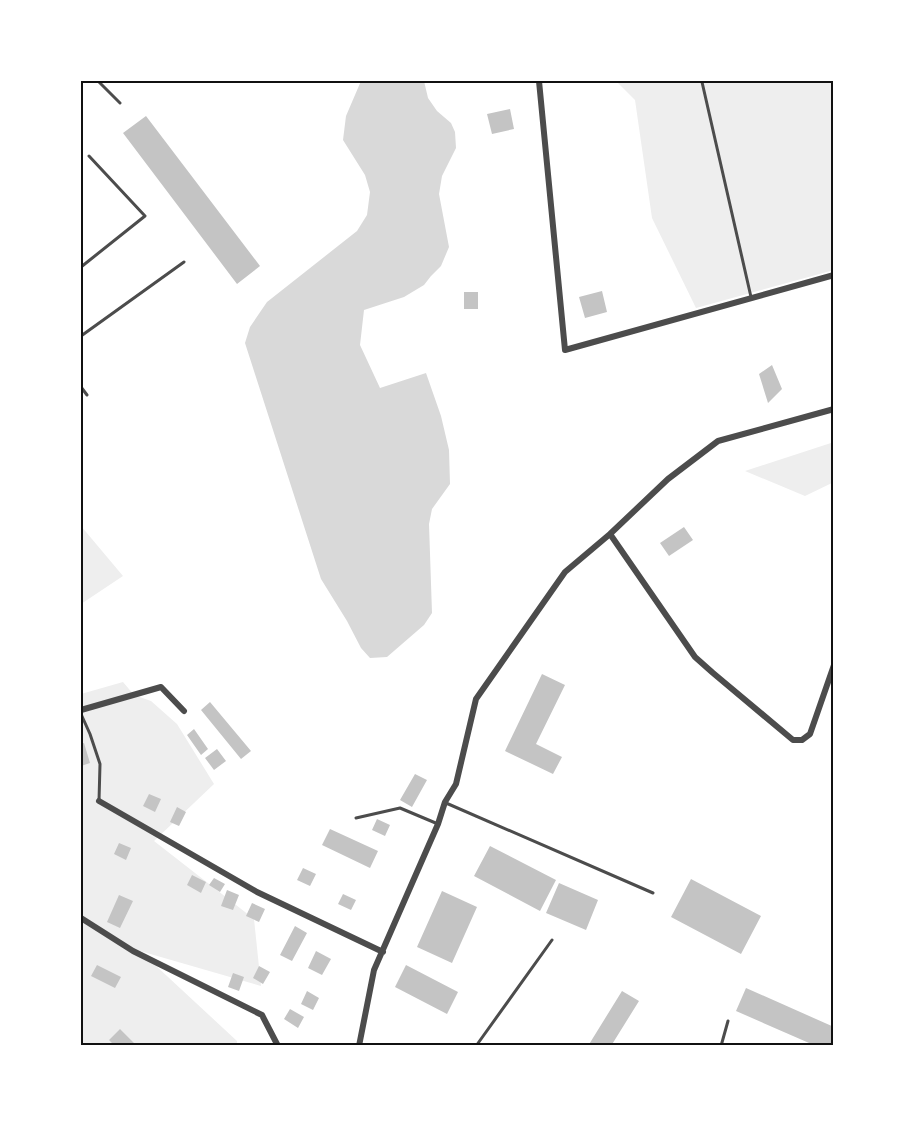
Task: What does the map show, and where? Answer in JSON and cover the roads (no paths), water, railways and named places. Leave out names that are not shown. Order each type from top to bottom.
[{"type":"street","points":[[539,81],[565,350],[834,275]]},
{"type":"street","points":[[359,1046],[374,970],[438,824],[445,802],[456,784],[476,699],[565,572],[610,534],[668,479],[718,441],[834,409]]},
{"type":"street","points":[[610,534],[696,657],[793,740],[802,740],[810,734],[834,665]]},
{"type":"street","points":[[81,712],[161,687],[184,711]]},
{"type":"street","points":[[99,801],[257,891],[383,952]]},
{"type":"street","points":[[81,918],[133,951],[262,1015],[278,1046]]},
{"type":"lane","points":[[98,81],[120,103]]},
{"type":"lane","points":[[702,82],[752,298]]},
{"type":"lane","points":[[81,267],[146,216],[89,156]]},
{"type":"lane","points":[[81,336],[184,262]]},
{"type":"lane","points":[[81,387],[87,395]]},
{"type":"lane","points":[[81,712],[100,764],[99,801]]},
{"type":"lane","points":[[445,802],[653,893]]},
{"type":"lane","points":[[356,818],[400,808],[438,824]]},
{"type":"lane","points":[[476,1046],[552,940]]},
{"type":"lane","points":[[722,1046],[728,1022]]}]
